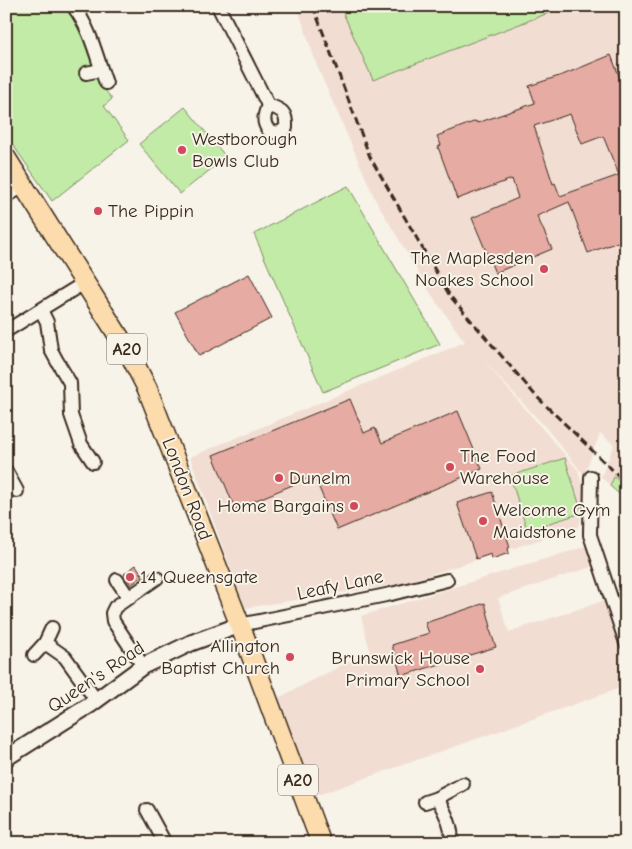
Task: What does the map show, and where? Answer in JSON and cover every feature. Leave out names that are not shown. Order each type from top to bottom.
[{"type":"main road","name":"London Road","points":[[6,158],[128,351],[147,388],[240,625],[321,843]]},
{"type":"street","points":[[73,6],[88,31],[106,83]]},
{"type":"street","points":[[218,6],[268,105]]},
{"type":"street","points":[[86,74],[101,70]]},
{"type":"street","points":[[6,196],[24,186]]},
{"type":"street","points":[[6,331],[84,283]]},
{"type":"street","points":[[41,310],[46,322],[52,350],[70,383],[71,415],[81,444],[93,462]]},
{"type":"street","points":[[7,473],[17,491]]},
{"type":"street","points":[[591,477],[590,535],[626,642]]},
{"type":"street","points":[[143,666],[113,621],[112,613],[115,607],[157,578]]},
{"type":"street","points":[[117,580],[129,598]]},
{"type":"street","name":"Leafy Lane","points":[[240,625],[391,594],[447,580]]},
{"type":"street","name":"Queen's Road","points":[[6,758],[96,700],[143,666],[192,643],[240,625]]},
{"type":"street","points":[[34,655],[45,643],[52,628]]},
{"type":"street","points":[[45,643],[65,656],[96,700]]},
{"type":"street","points":[[425,802],[437,798],[463,784]]},
{"type":"street","points":[[437,798],[445,813],[452,838],[450,843]]},
{"type":"street","points":[[147,810],[165,843]]},
{"type":"shaded area","points":[[297,6],[626,6],[626,500],[601,477],[614,445],[600,433],[584,475],[547,429],[483,360],[578,470],[586,497],[579,527],[404,583],[245,608],[190,457],[465,342],[431,294],[375,199],[317,66]]},
{"type":"shaded area","name":"Brunswick House Primary School","points":[[587,546],[594,566],[498,598],[509,632],[606,600],[626,652],[626,686],[315,796],[278,698],[370,651],[361,616]]},
{"type":"green space","points":[[68,6],[74,14],[93,60],[90,67],[112,99],[104,106],[129,140],[52,201],[6,135],[6,7]]},
{"type":"green space","points":[[340,6],[567,6],[373,80]]},
{"type":"green space","name":"Westborough Bowls Club","points":[[185,107],[226,157],[180,194],[139,144]]},
{"type":"green space","points":[[348,186],[440,344],[323,392],[254,234]]},
{"type":"green space","points":[[565,458],[582,513],[527,530],[510,476]]},
{"type":"green space","points":[[614,477],[626,486],[626,500],[610,486]]},
{"type":"building","points":[[611,55],[626,94],[626,226],[622,226],[626,239],[588,253],[569,202],[537,216],[552,249],[495,273],[472,218],[518,198],[512,179],[457,199],[438,147],[441,145],[437,136],[476,121],[477,123],[535,103],[529,86],[565,74]],"holes":[[[570,114],[582,144],[603,136],[619,175],[560,196],[555,183],[553,184],[534,126]]]},
{"type":"building","points":[[249,274],[272,318],[199,356],[175,312]]},
{"type":"building","points":[[350,399],[364,433],[375,428],[382,443],[458,411],[482,469],[337,530],[314,476],[235,509],[213,455]]},
{"type":"building","name":"Welcome Gym Maidstone","points":[[492,492],[510,547],[508,548],[509,553],[492,559],[491,554],[476,559],[457,503]]},
{"type":"building","points":[[136,565],[143,576],[131,585],[124,574]]},
{"type":"building","name":"Brunswick House Primary School","points":[[485,603],[491,627],[489,627],[496,647],[401,676],[392,645],[429,633],[425,623]]},
{"type":"railway","points":[[313,6],[370,157],[450,296],[536,396],[626,483]]},
{"type":"place","name":"Westborough Bowls Club","points":[[182,150]]},
{"type":"place","name":"The Pippin","points":[[98,211]]},
{"type":"place","name":"The Maplesden Noakes School","points":[[544,269]]},
{"type":"place","name":"The Food Warehouse","points":[[450,467]]},
{"type":"place","name":"Dunelm","points":[[279,478]]},
{"type":"place","name":"Home Bargains","points":[[354,506]]},
{"type":"place","name":"Welcome Gym Maidstone","points":[[483,521]]},
{"type":"place","name":"14 Queensgate","points":[[130,577]]},
{"type":"place","name":"Allington Baptist Church","points":[[290,657]]},
{"type":"place","name":"Brunswick House Primary School","points":[[480,669]]}]
